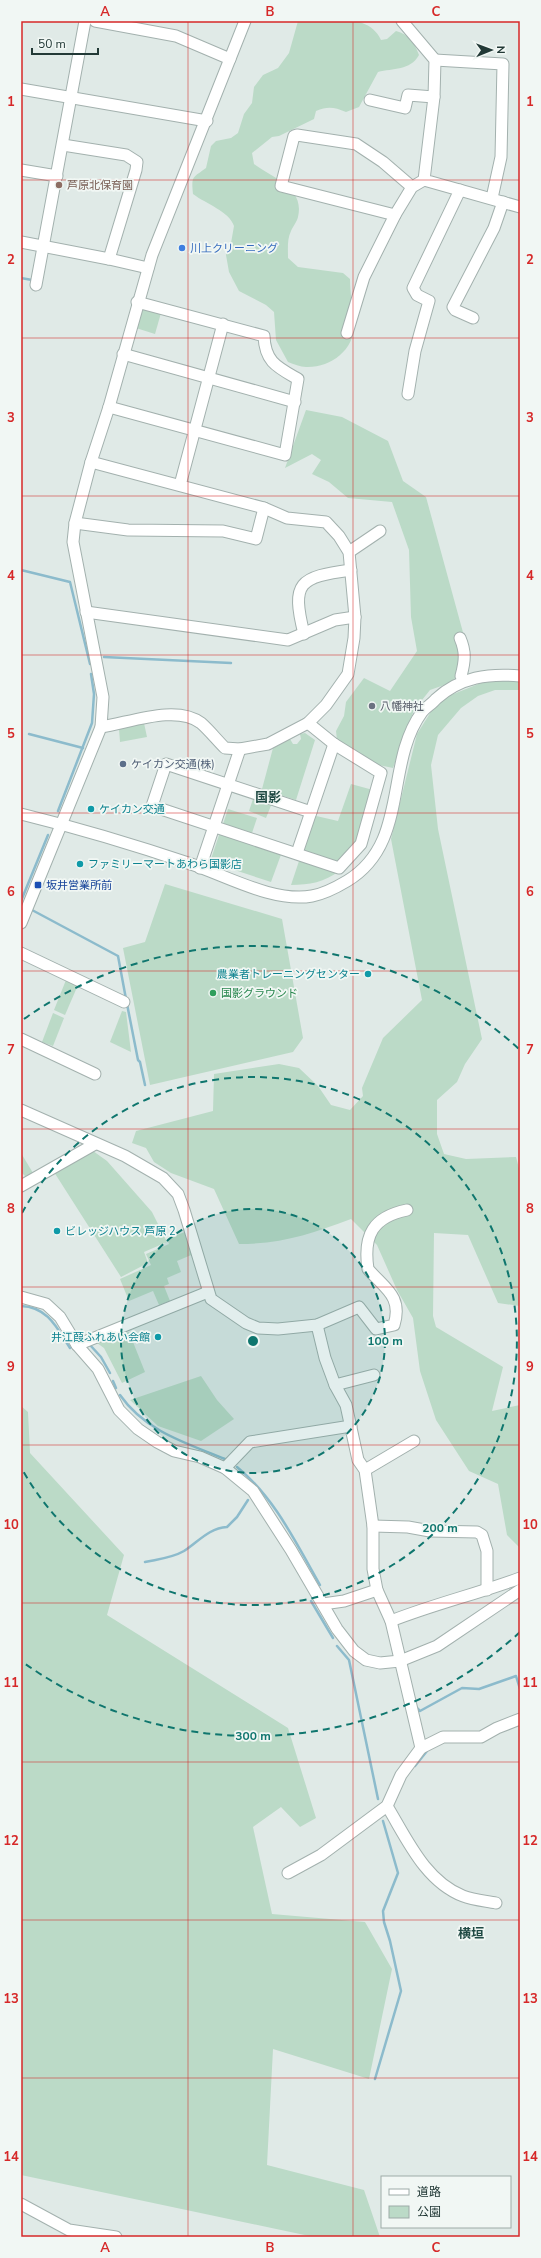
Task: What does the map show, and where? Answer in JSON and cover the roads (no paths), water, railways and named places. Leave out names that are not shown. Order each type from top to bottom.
[{"type":"street","points":[[36,285],[72,98],[85,21]]},
{"type":"street","points":[[95,21],[161,26],[176,36],[230,59]]},
{"type":"street","points":[[21,923],[101,727],[103,697],[73,542],[75,523],[91,462],[109,407],[148,268],[245,21]]},
{"type":"street","points":[[402,21],[435,60],[434,97],[424,180]]},
{"type":"street","points":[[435,60],[503,64],[501,157],[492,198]]},
{"type":"street","points":[[21,89],[207,121]]},
{"type":"street","points":[[370,100],[405,108],[408,95],[434,97]]},
{"type":"street","points":[[395,215],[281,186],[294,136],[356,144],[383,162],[412,187]]},
{"type":"street","points":[[63,145],[126,155],[137,162],[136,170],[109,259]]},
{"type":"street","points":[[21,170],[57,176]]},
{"type":"street","points":[[346,333],[364,277],[395,215],[412,187],[424,180],[520,207]]},
{"type":"street","points":[[408,394],[415,351],[429,301],[417,295],[413,288],[419,272],[460,190]]},
{"type":"street","points":[[473,318],[455,310],[453,307],[494,228],[503,202]]},
{"type":"street","points":[[21,242],[148,268]]},
{"type":"street","points":[[109,407],[285,455],[298,379],[279,369],[270,359],[264,351],[264,336],[138,302]]},
{"type":"street","points":[[180,485],[223,324]]},
{"type":"street","points":[[123,354],[295,402]]},
{"type":"street","points":[[91,462],[264,508],[287,518],[326,522],[339,536],[349,552],[355,617],[348,674],[326,705],[308,723],[268,744],[240,749],[224,748],[200,723],[186,715],[169,714],[101,727]]},
{"type":"street","points":[[75,523],[128,530],[223,531],[256,539],[264,508]]},
{"type":"street","points":[[349,552],[380,531]]},
{"type":"street","points":[[304,634],[297,598],[300,588],[309,580],[326,573],[351,570]]},
{"type":"street","points":[[86,612],[288,640],[335,620],[355,617]]},
{"type":"street","points":[[460,638],[465,649],[465,661],[461,676]]},
{"type":"street","points":[[21,814],[62,824],[276,894],[297,897],[312,896],[340,885],[358,874],[379,850],[390,820],[408,738],[423,710],[445,691],[472,678],[490,674],[520,676]]},
{"type":"street","points":[[308,723],[334,744],[381,774],[361,844],[340,868],[152,806],[166,764],[311,812]]},
{"type":"street","points":[[297,853],[334,744]]},
{"type":"street","points":[[200,868],[240,749]]},
{"type":"street","points":[[21,953],[124,1002]]},
{"type":"street","points":[[21,1039],[95,1074]]},
{"type":"street","points":[[21,1110],[125,1156],[163,1178],[178,1194],[211,1300],[258,1328],[278,1329],[318,1325],[359,1307],[376,1329],[394,1325],[398,1312],[396,1302],[387,1289],[368,1269],[366,1257],[368,1242],[376,1224],[390,1214],[407,1210]]},
{"type":"street","points":[[21,1186],[95,1144]]},
{"type":"street","points":[[77,1345],[208,1292]]},
{"type":"street","points":[[21,1297],[46,1304],[60,1317],[77,1345],[98,1369],[119,1410],[138,1429],[174,1451],[200,1457],[225,1468],[253,1491],[291,1550],[342,1636],[354,1651],[366,1660],[380,1663],[400,1661],[437,1646],[520,1590]]},
{"type":"street","points":[[318,1325],[325,1358],[335,1385],[346,1405],[358,1460],[365,1470],[373,1526],[373,1569],[377,1590],[391,1621],[420,1748]]},
{"type":"street","points":[[335,1385],[374,1375]]},
{"type":"street","points":[[225,1468],[250,1442],[351,1426]]},
{"type":"street","points":[[365,1470],[414,1441]]},
{"type":"street","points":[[373,1526],[408,1527],[430,1531],[477,1532],[482,1535],[487,1551],[487,1590]]},
{"type":"street","points":[[391,1621],[431,1605],[466,1598],[520,1578]]},
{"type":"street","points":[[323,1604],[344,1601],[377,1590]]},
{"type":"street","points":[[288,1873],[321,1855],[387,1806],[401,1775],[420,1748],[443,1736],[481,1737],[497,1728],[520,1719]]},
{"type":"street","points":[[387,1806],[418,1857],[438,1881],[463,1896],[496,1904]]},
{"type":"street","points":[[21,2204],[69,2230],[116,2237]]},
{"type":"waterway","points":[[21,278],[32,280]]},
{"type":"waterway","points":[[21,570],[70,582],[90,664]]},
{"type":"waterway","points":[[104,657],[231,663]]},
{"type":"waterway","points":[[58,811],[92,723],[94,694],[91,674]]},
{"type":"waterway","points":[[29,734],[83,748]]},
{"type":"waterway","points":[[21,901],[48,835]]},
{"type":"waterway","points":[[32,910],[118,956],[126,999]]},
{"type":"waterway","points":[[127,1004],[138,1060],[140,1062],[145,1085]]},
{"type":"waterway","points":[[21,1306],[30,1307],[45,1314],[56,1326],[70,1348]]},
{"type":"waterway","points":[[90,1345],[101,1357],[110,1373]]},
{"type":"waterway","points":[[113,1381],[116,1388]]},
{"type":"waterway","points":[[120,1395],[141,1418],[154,1427],[181,1441],[225,1459]]},
{"type":"waterway","points":[[237,1467],[263,1493],[274,1507],[320,1585]]},
{"type":"waterway","points":[[145,1562],[175,1555],[184,1551],[209,1533],[227,1527],[237,1517],[248,1500]]},
{"type":"waterway","points":[[311,1601],[333,1638]]},
{"type":"waterway","points":[[337,1646],[349,1660],[378,1799]]},
{"type":"waterway","points":[[417,1708],[420,1711],[462,1688],[479,1689],[516,1676],[520,1689]]},
{"type":"waterway","points":[[415,1766],[427,1751]]},
{"type":"waterway","points":[[375,2079],[401,1991],[390,1941],[384,1922],[383,1911],[398,1873],[383,1821]]},
{"type":"place","name":"芦原北保育園","points":[[59,185]]},
{"type":"place","name":"川上クリーニング","points":[[182,248]]},
{"type":"place","name":"八幡神社","points":[[372,706]]},
{"type":"place","name":"ケイカン交通(株)","points":[[123,764]]},
{"type":"place","name":"ケイカン交通","points":[[91,809]]},
{"type":"place","name":"ファミリーマートあわら国影店","points":[[80,864]]},
{"type":"place","name":"坂井営業所前","points":[[38,885]]},
{"type":"place","name":"農業者トレーニングセンター","points":[[368,974]]},
{"type":"place","name":"国影グラウンド","points":[[213,993]]},
{"type":"place","name":"ビレッジハウス 芦原 2","points":[[57,1231]]},
{"type":"place","name":"井江葭ふれあい会館","points":[[158,1337]]},
{"type":"district","name":"国影","points":[[268,797]]},
{"type":"district","name":"横垣","points":[[471,1933]]}]
